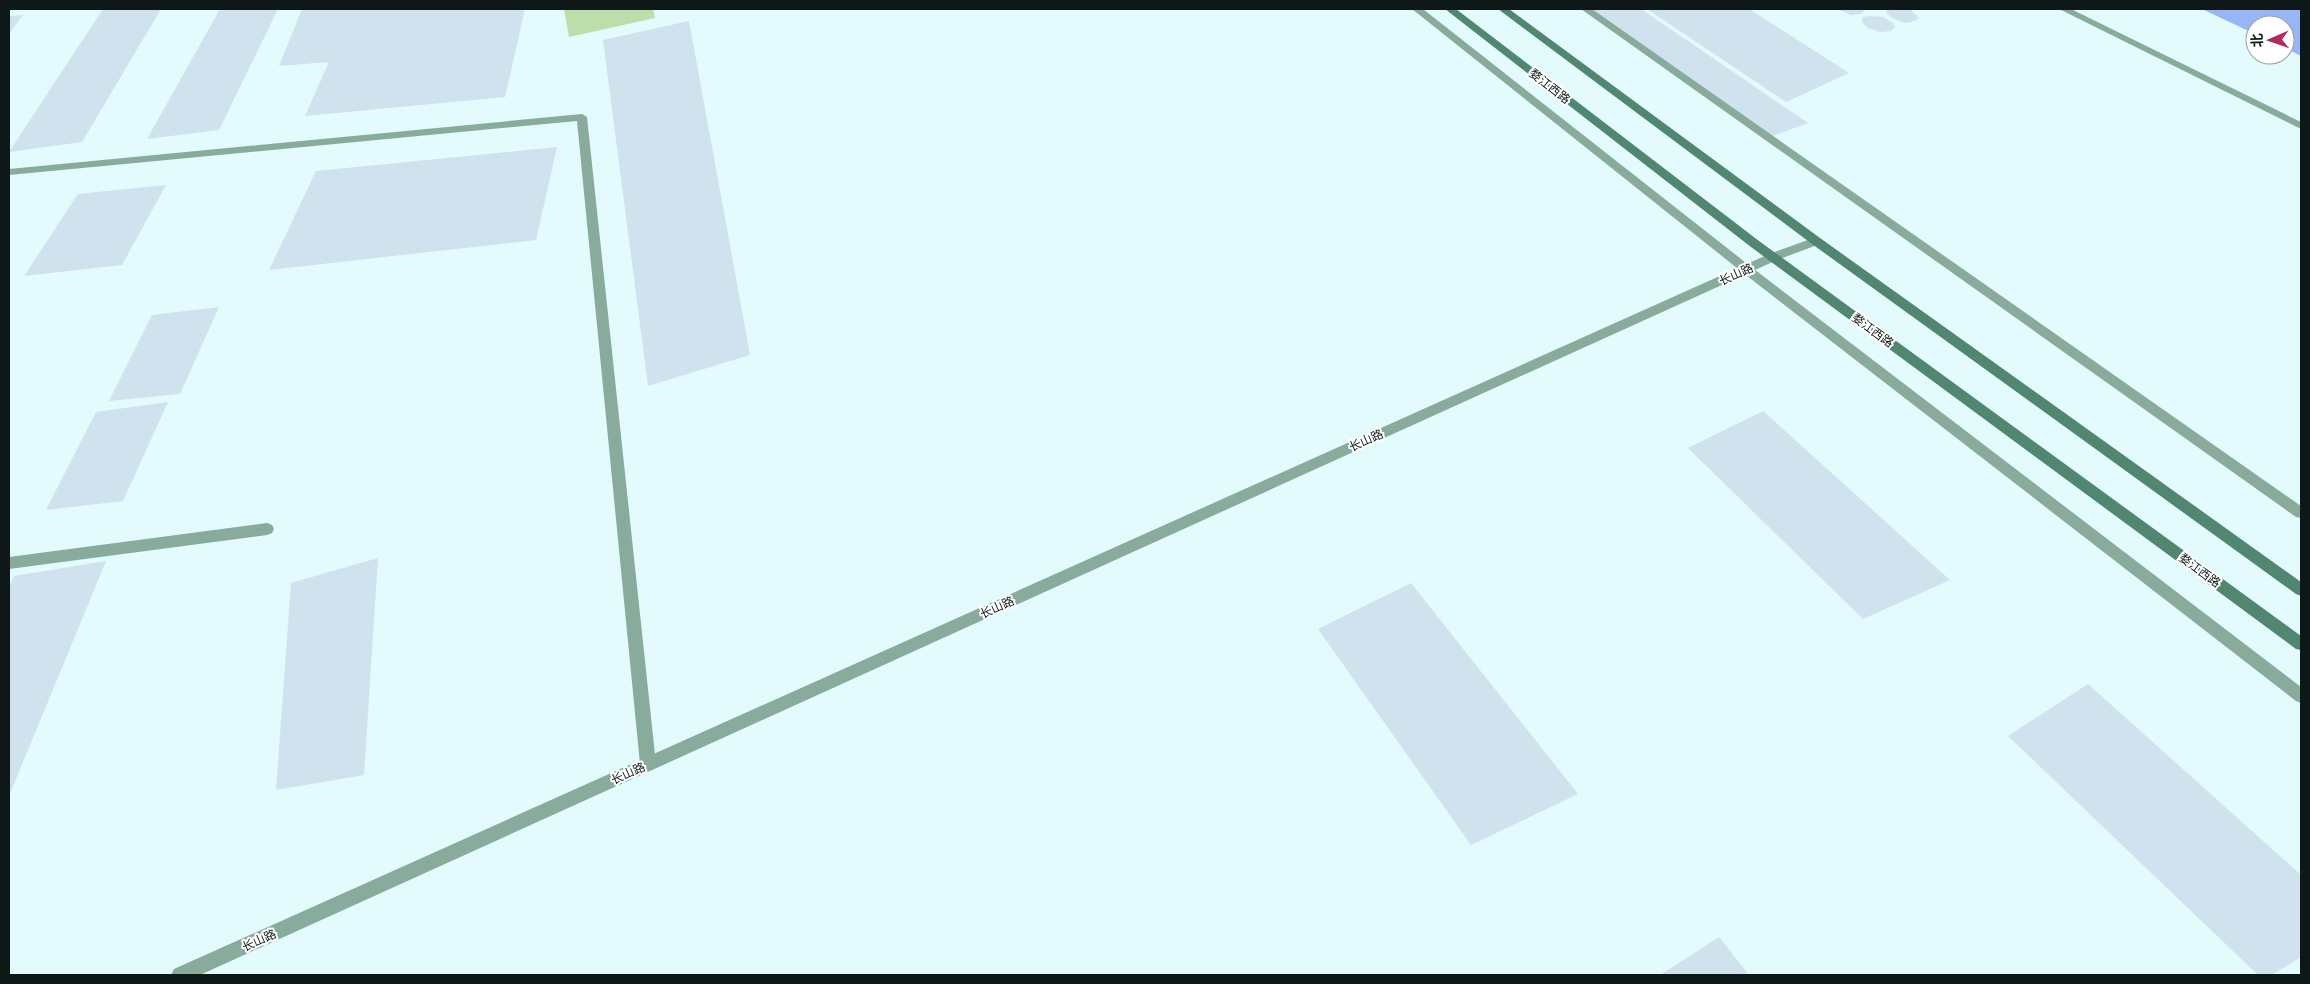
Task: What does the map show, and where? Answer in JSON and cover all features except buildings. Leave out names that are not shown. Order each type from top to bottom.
[{"type":"main road","name":"婺江西路","points":[[1450,9],[1773,257],[2301,644]]},
{"type":"main road","points":[[1503,9],[1816,241],[2301,590]]},
{"type":"street","points":[[1417,9],[1746,270],[2301,696]]},
{"type":"street","points":[[1586,9],[2301,513]]},
{"type":"street","points":[[2064,9],[2301,126]]},
{"type":"street","points":[[9,172],[582,116],[648,764]]},
{"type":"street","name":"长山路","points":[[180,975],[1773,257],[1816,241]]},
{"type":"street","points":[[9,563],[267,529]]},
{"type":"green space","points":[[564,9],[653,9],[655,18],[569,37]]},
{"type":"water","points":[[2202,9],[2301,9],[2301,56],[2295,53],[2295,15],[2245,15],[2245,29]]}]
